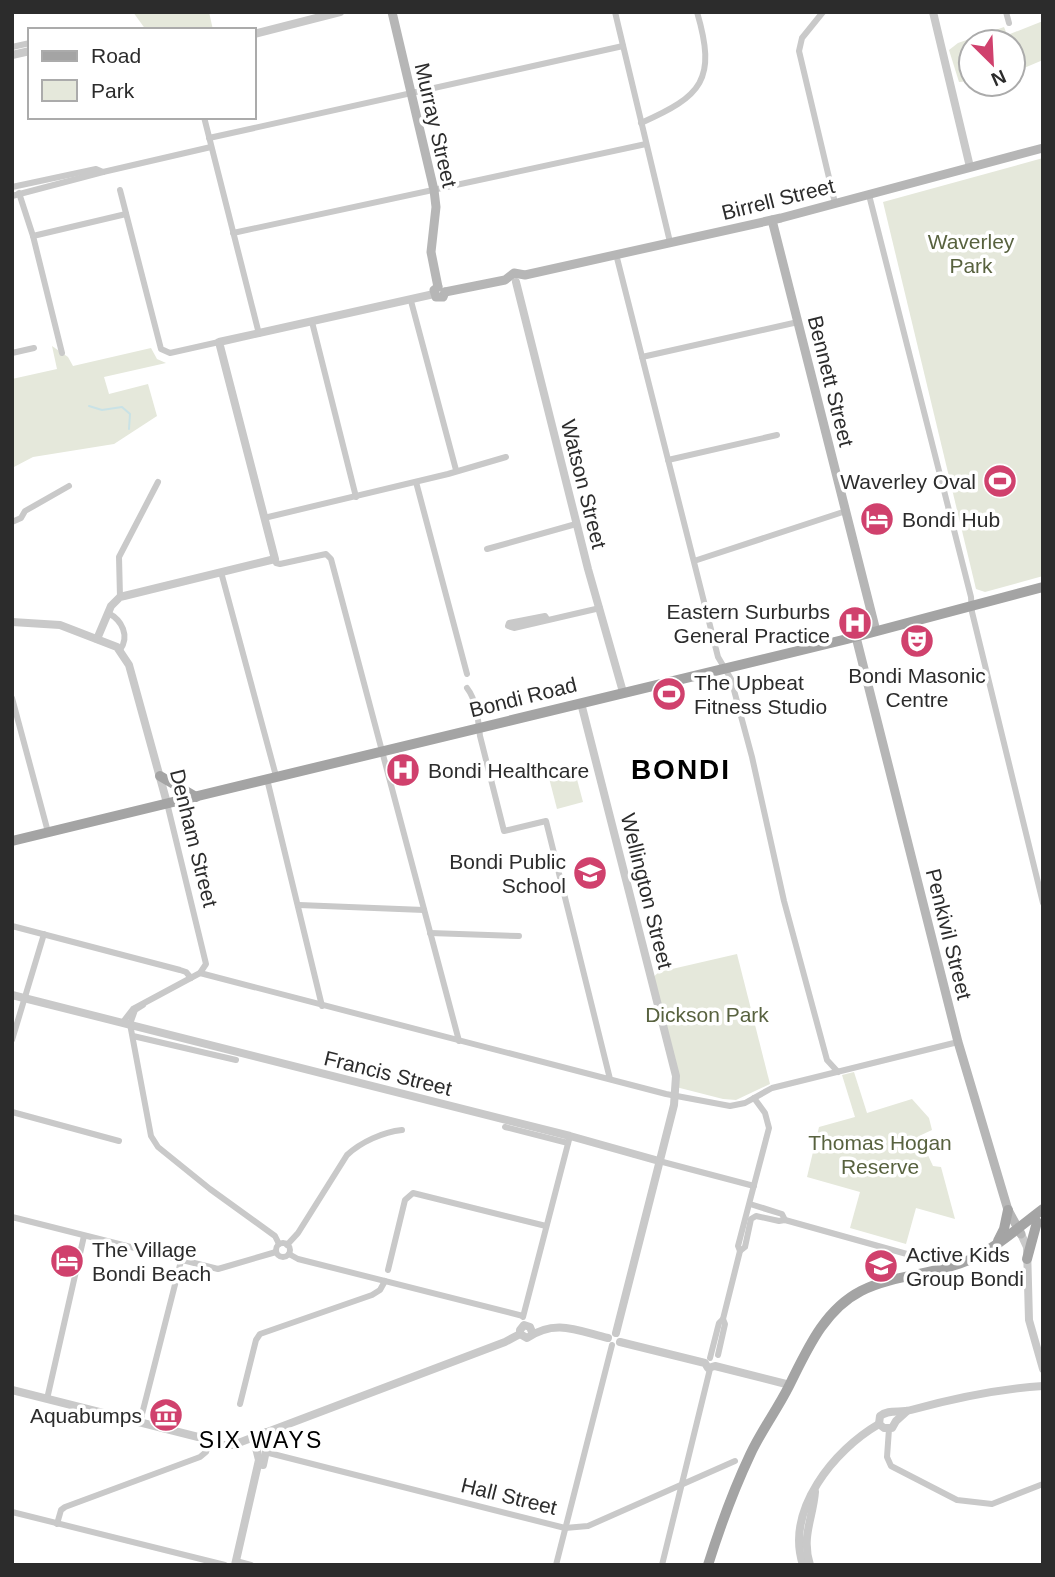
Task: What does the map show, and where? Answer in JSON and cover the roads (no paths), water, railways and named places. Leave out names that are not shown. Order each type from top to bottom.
[{"type":"main road","name":"Murray Street","points":[[392,12],[434,190],[436,207],[431,252],[439,291]]},
{"type":"main road","name":"Birrell Street","points":[[439,291],[515,279],[772,220],[1043,148]]},
{"type":"main road","name":"Bennett Street","points":[[772,220],[876,631]]},
{"type":"main road","name":"Bondi Road","points":[[12,841],[856,637],[1043,587]]},
{"type":"main road","name":"Penkivil Street","points":[[856,637],[958,1042],[1007,1210],[1019,1231]]},
{"type":"main road","points":[[160,776],[196,797]]},
{"type":"main road","points":[[708,1565],[720,1526],[750,1454],[790,1385],[836,1318],[860,1298],[888,1287],[971,1266],[1019,1231],[1043,1209]]},
{"type":"main road","points":[[997,1244],[1007,1210]]},
{"type":"main road","points":[[790,1385],[797,1366],[827,1320],[853,1296],[879,1284],[968,1260],[1040,1220]]},
{"type":"main road","points":[[1027,1259],[1040,1220]]},
{"type":"street","points":[[256,33],[340,12]]},
{"type":"street","points":[[615,12],[670,242]]},
{"type":"street","points":[[641,123],[690,96],[700,80],[706,62],[706,47],[697,12]]},
{"type":"street","points":[[823,12],[802,38],[799,51],[835,203]]},
{"type":"street","points":[[933,12],[971,167]]},
{"type":"street","points":[[1006,12],[1009,23]]},
{"type":"street","points":[[209,138],[623,47]]},
{"type":"street","points":[[204,119],[259,334]]},
{"type":"street","points":[[233,233],[646,144]]},
{"type":"street","points":[[62,353],[33,236],[16,195],[211,147]]},
{"type":"street","points":[[12,187],[96,169],[103,172]]},
{"type":"street","points":[[33,236],[126,214],[120,190]]},
{"type":"street","points":[[869,195],[971,597],[971,607],[1043,903]]},
{"type":"street","name":"Birrell Street","points":[[126,214],[160,345],[163,351],[170,353],[411,301],[439,291]]},
{"type":"street","points":[[616,254],[718,657],[731,678],[752,757],[784,901],[827,1060],[838,1072]]},
{"type":"street","name":"Watson Street","points":[[515,279],[576,524],[623,692]]},
{"type":"street","points":[[411,301],[456,470]]},
{"type":"street","points":[[312,322],[356,497]]},
{"type":"street","points":[[642,357],[798,322]]},
{"type":"street","points":[[219,342],[276,563],[323,554],[330,557],[459,1041]]},
{"type":"street","points":[[12,353],[34,348]]},
{"type":"street","points":[[668,460],[777,435]]},
{"type":"street","points":[[264,518],[356,497],[506,457]]},
{"type":"street","points":[[120,597],[119,557],[158,482]]},
{"type":"street","points":[[415,482],[467,674]]},
{"type":"street","points":[[12,522],[69,486]]},
{"type":"street","points":[[694,561],[846,511]]},
{"type":"street","points":[[487,548],[576,524]]},
{"type":"street","points":[[97,639],[114,601],[120,597],[275,559]]},
{"type":"street","points":[[221,572],[271,777],[322,1006]]},
{"type":"street","points":[[547,620],[545,616],[537,616],[509,623],[508,626],[514,628],[600,608]]},
{"type":"street","name":"Denham Street","points":[[108,613],[117,619],[123,629],[125,640],[120,650],[130,665],[206,958],[205,969],[200,973]]},
{"type":"street","points":[[12,622],[60,625],[120,650]]},
{"type":"street","points":[[467,688],[472,696],[504,831],[546,821],[610,1079]]},
{"type":"street","points":[[12,698],[48,832]]},
{"type":"street","name":"Wellington Street","points":[[556,1565],[676,1095],[674,1062],[581,703]]},
{"type":"street","points":[[299,905],[424,910]]},
{"type":"street","points":[[12,926],[180,970],[191,978]]},
{"type":"street","points":[[430,933],[519,936]]},
{"type":"street","points":[[12,1040],[44,934]]},
{"type":"street","points":[[790,1385],[711,1362],[559,1326],[532,1332],[527,1338],[522,1326],[385,1281],[298,1259],[289,1254],[275,1236],[158,1147],[151,1136],[133,1036],[127,1023],[135,1010],[143,1004],[200,973],[459,1041],[725,1106],[742,1104],[772,1088],[958,1042]]},
{"type":"street","name":"Francis Street","points":[[12,995],[569,1140]]},
{"type":"street","points":[[133,1036],[236,1060]]},
{"type":"street","points":[[822,1076],[827,1060]]},
{"type":"street","points":[[662,1565],[719,1323],[723,1319],[740,1251],[738,1246],[769,1128],[765,1113],[754,1097]]},
{"type":"street","points":[[12,1112],[119,1141]]},
{"type":"street","name":"Francis Street","points":[[505,1127],[659,1161],[754,1186]]},
{"type":"street","points":[[12,1217],[222,1269],[276,1252],[298,1233],[347,1155],[357,1146],[390,1132],[402,1130]]},
{"type":"street","points":[[12,1390],[211,1441],[251,1437],[505,1342],[522,1326],[569,1140]]},
{"type":"street","points":[[388,1270],[405,1200],[410,1194],[546,1226]]},
{"type":"street","points":[[750,1204],[782,1214],[785,1220]]},
{"type":"street","points":[[740,1251],[745,1247],[753,1217],[785,1220],[914,1256]]},
{"type":"street","points":[[1019,1231],[1026,1244],[1029,1320],[1043,1369]]},
{"type":"street","points":[[47,1399],[84,1236]]},
{"type":"street","points":[[276,1252],[282,1257],[289,1254]]},
{"type":"street","points":[[140,1422],[181,1261]]},
{"type":"street","points":[[240,1404],[256,1340],[260,1334],[372,1294],[380,1290],[385,1281]]},
{"type":"street","points":[[879,1424],[878,1420],[883,1413],[893,1417],[970,1395],[1043,1387]]},
{"type":"street","points":[[893,1417],[887,1457],[891,1466],[957,1500],[992,1504],[1043,1484]]},
{"type":"street","points":[[879,1424],[890,1429]]},
{"type":"street","points":[[803,1565],[799,1543],[800,1528],[809,1498],[837,1459],[879,1424]]},
{"type":"street","points":[[251,1565],[235,1563],[265,1452],[265,1432]]},
{"type":"street","points":[[251,1437],[259,1460],[255,1484]]},
{"type":"street","points":[[57,1524],[62,1509],[200,1457],[206,1452],[211,1441]]},
{"type":"street","name":"Hall Street","points":[[265,1452],[565,1528],[588,1526],[735,1461]]},
{"type":"street","points":[[810,1565],[807,1537],[816,1490]]},
{"type":"street","points":[[12,1512],[225,1565]]},
{"type":"waterway","points":[[89,406],[102,410],[122,407],[130,414],[129,429]]},
{"type":"place","name":"Waverley Oval","points":[[1000,481]]},
{"type":"place","name":"Bondi Hub","points":[[877,519]]},
{"type":"place","name":"Eastern Surburbs General Practice","points":[[855,623]]},
{"type":"place","name":"Bondi Masonic Centre","points":[[917,641]]},
{"type":"place","name":"The Upbeat Fitness Studio","points":[[669,694]]},
{"type":"place","name":"Bondi Healthcare","points":[[403,770]]},
{"type":"place","name":"Bondi Public School","points":[[590,873]]},
{"type":"place","name":"The Village Bondi Beach","points":[[67,1261]]},
{"type":"place","name":"Active Kids Group Bondi","points":[[881,1266]]},
{"type":"place","name":"Aquabumps","points":[[166,1415]]},
{"type":"district","name":"BONDI","points":[[681,769]]},
{"type":"district","name":"SIX WAYS","points":[[261,1440]]},
{"type":"park label","name":"Waverley Park","points":[[971,253]]},
{"type":"park label","name":"Dickson Park","points":[[707,1014]]},
{"type":"park label","name":"Thomas Hogan Reserve","points":[[880,1154]]}]
